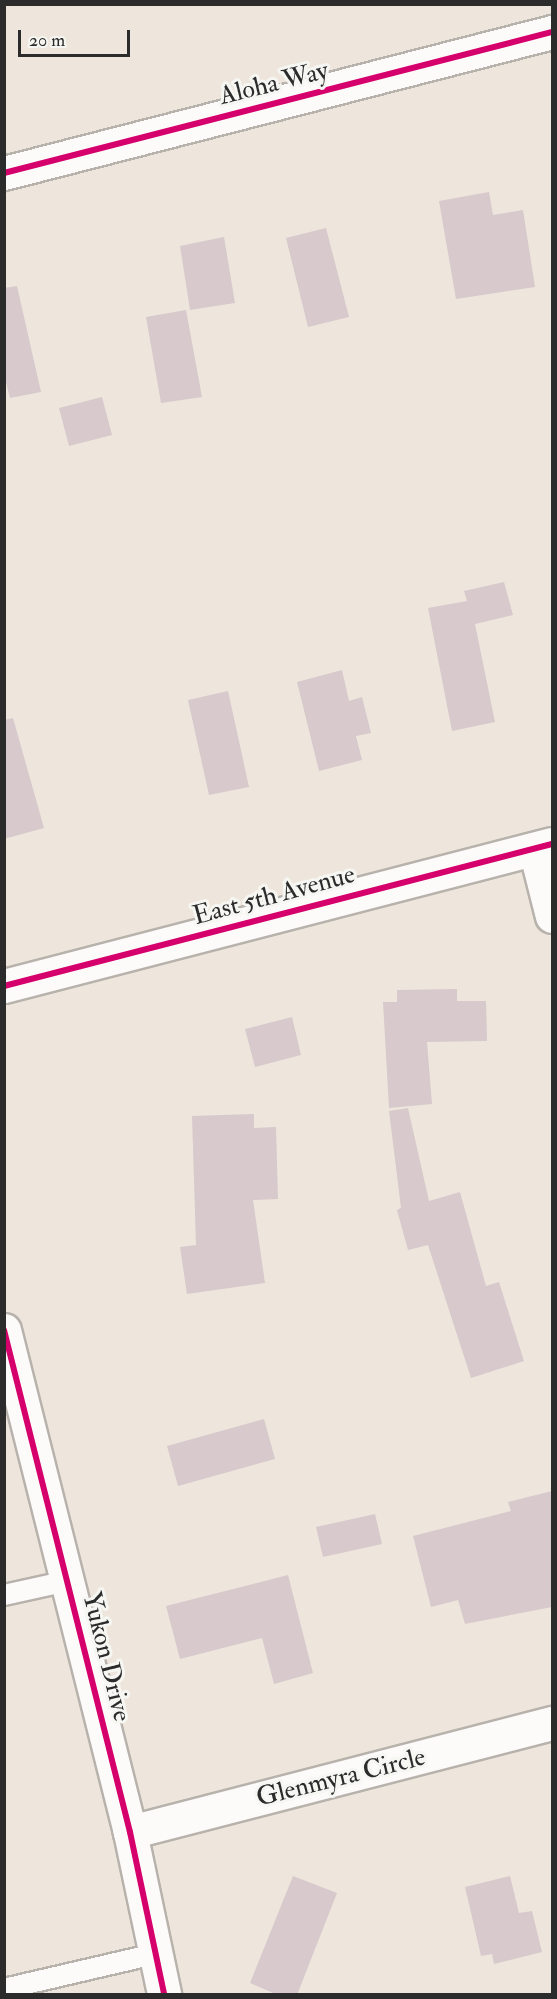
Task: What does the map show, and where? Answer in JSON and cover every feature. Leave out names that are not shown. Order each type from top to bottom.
[{"type":"street","name":"Aloha Way","points":[[4,173],[552,32]]},
{"type":"street","points":[[544,846],[552,916]]},
{"type":"street","name":"East 5th Avenue","points":[[4,986],[544,846]]},
{"type":"street","name":"Yukon Drive","points":[[4,1330],[130,1832],[164,1995]]},
{"type":"street","name":"Glenmyra Circle","points":[[130,1832],[552,1723]]},
{"type":"lane","points":[[4,1595],[67,1581]]},
{"type":"lane","points":[[4,1989],[155,1954]]},
{"type":"building","points":[[489,192],[493,215],[523,210],[535,287],[456,299],[439,201]]},
{"type":"building","points":[[326,228],[349,317],[308,327],[286,238]]},
{"type":"building","points":[[224,237],[235,303],[190,310],[180,246]]},
{"type":"building","points":[[17,286],[41,392],[10,398],[4,374],[4,288]]},
{"type":"building","points":[[186,310],[202,397],[161,403],[146,317]]},
{"type":"building","points":[[102,397],[112,435],[69,446],[59,408]]},
{"type":"building","points":[[504,582],[513,615],[475,624],[495,722],[452,731],[428,608],[467,601],[464,591]]},
{"type":"building","points":[[342,670],[349,701],[362,697],[371,733],[356,736],[362,760],[319,771],[297,682]]},
{"type":"building","points":[[228,691],[249,787],[209,795],[188,700]]},
{"type":"building","points":[[13,718],[44,828],[4,839],[4,720]]},
{"type":"building","points":[[457,989],[457,1001],[486,1001],[487,1041],[427,1042],[432,1104],[389,1108],[383,1002],[397,1002],[397,990]]},
{"type":"building","points":[[292,1017],[301,1055],[255,1067],[245,1029]]},
{"type":"building","points":[[408,1108],[429,1201],[460,1192],[486,1286],[499,1282],[524,1361],[471,1378],[428,1245],[408,1250],[397,1210],[401,1208],[389,1111]]},
{"type":"building","points":[[254,1114],[254,1128],[276,1127],[278,1199],[253,1200],[265,1283],[187,1294],[180,1247],[196,1245],[192,1116]]},
{"type":"building","points":[[264,1419],[275,1459],[178,1486],[167,1446]]},
{"type":"building","points":[[552,1491],[552,1607],[465,1624],[458,1600],[431,1607],[413,1536],[511,1511],[508,1502]]},
{"type":"building","points":[[375,1514],[382,1544],[323,1557],[316,1527]]},
{"type":"building","points":[[288,1575],[313,1673],[274,1684],[262,1638],[180,1659],[166,1606]]},
{"type":"building","points":[[293,1876],[337,1893],[297,1995],[278,1995],[250,1983]]},
{"type":"building","points":[[510,1876],[519,1913],[532,1911],[542,1952],[494,1964],[492,1954],[481,1956],[465,1887]]},
{"type":"cycle path","points":[[4,173],[552,32]]},
{"type":"cycle path","points":[[4,986],[552,844]]},
{"type":"cycle path","points":[[4,1330],[130,1832],[164,1994]]}]
